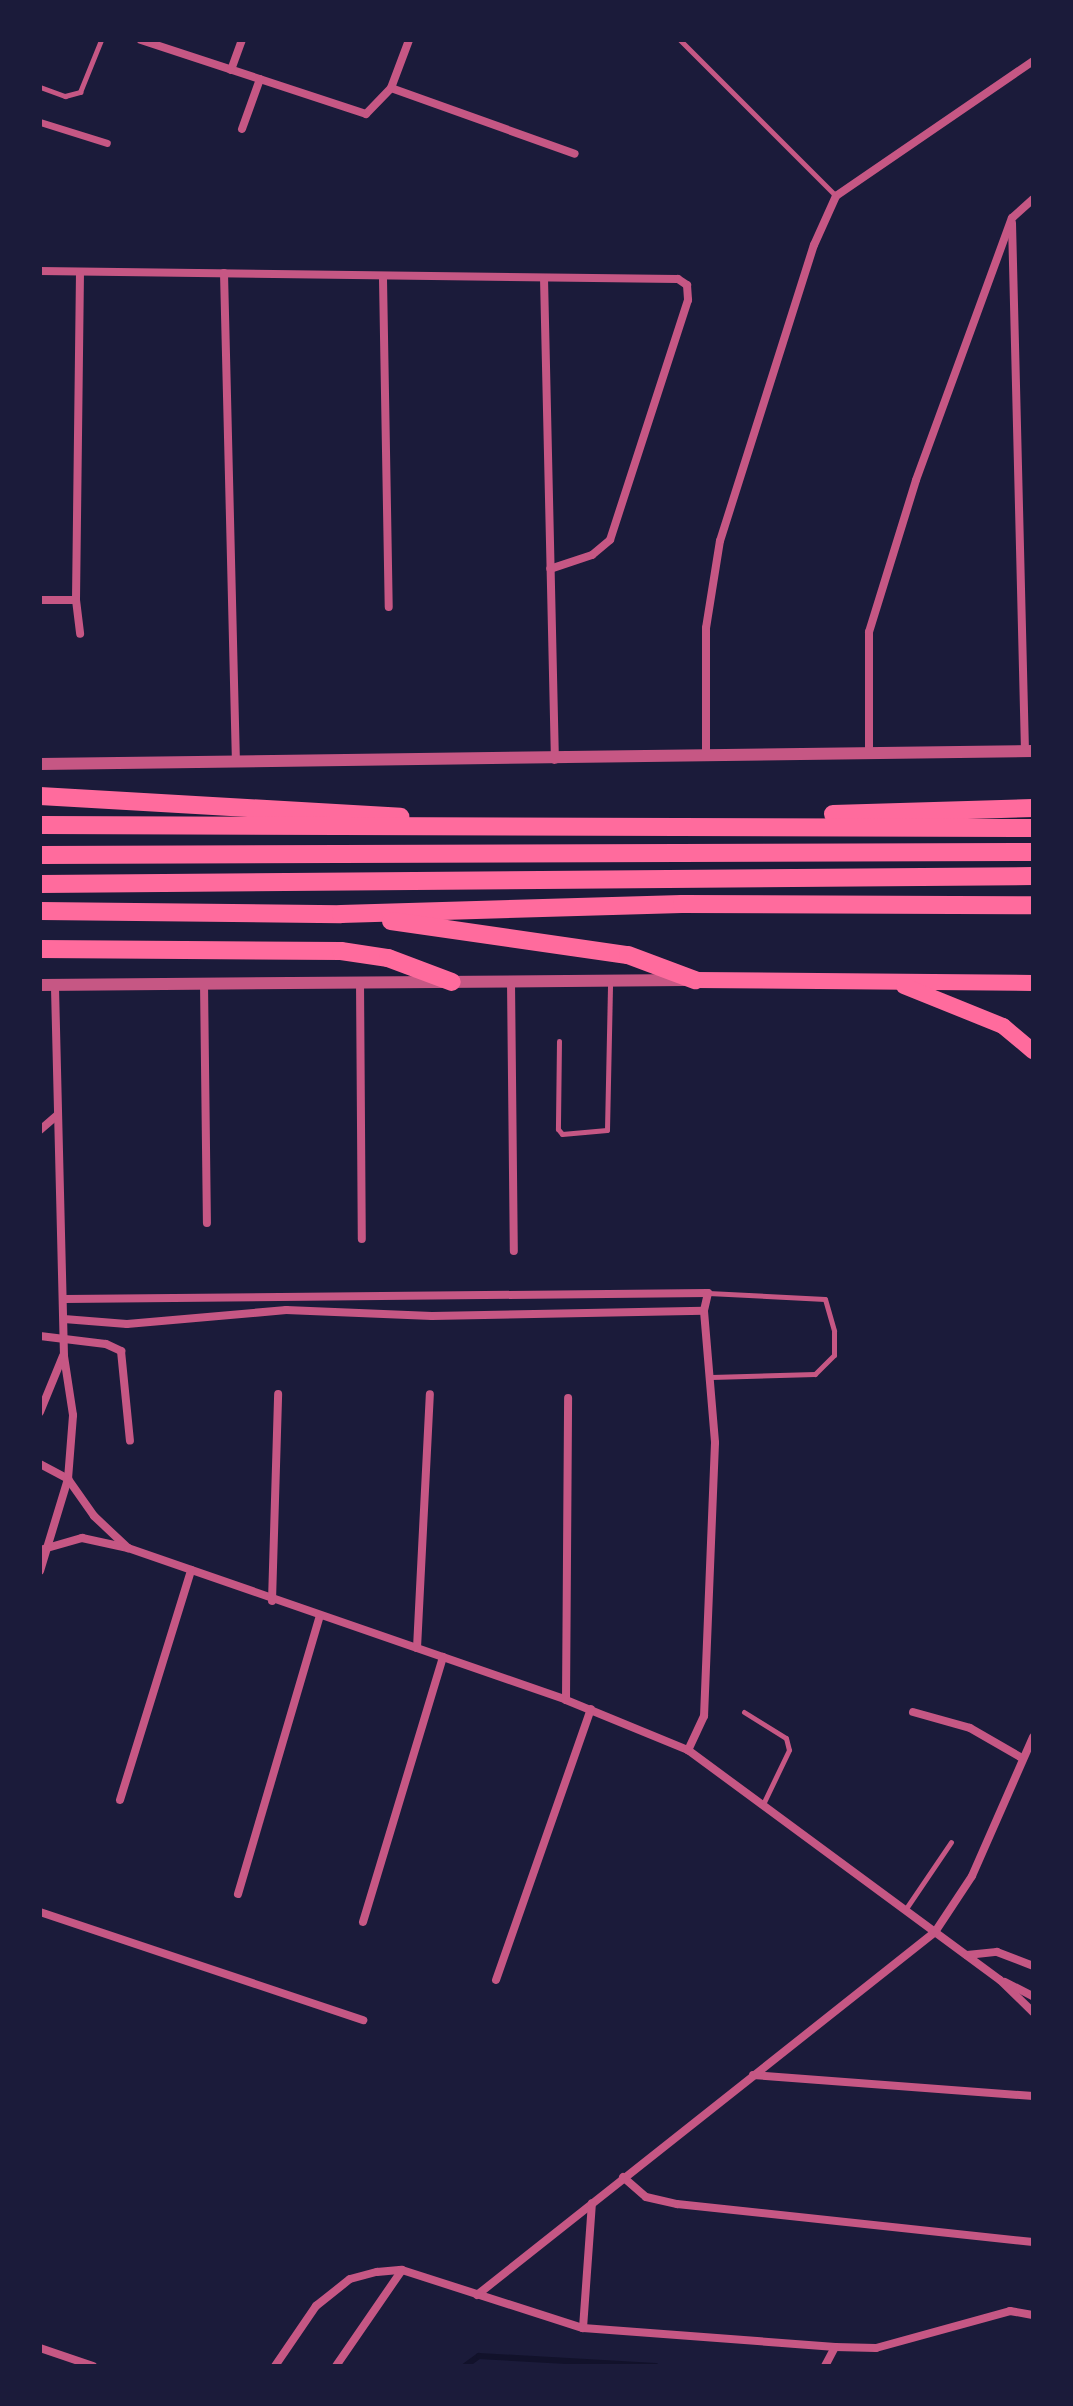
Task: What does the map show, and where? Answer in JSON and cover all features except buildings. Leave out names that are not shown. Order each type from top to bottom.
[{"type":"highway","points":[[40,796],[410,818],[591,825]]},
{"type":"highway","points":[[719,824],[757,815],[1033,808]]},
{"type":"highway","points":[[40,825],[427,829],[719,824],[1033,828]]},
{"type":"highway","points":[[40,855],[1033,852]]},
{"type":"highway","points":[[40,884],[1033,876]]},
{"type":"highway","points":[[40,911],[341,914],[682,904],[1033,905]]},
{"type":"highway","points":[[341,914],[628,955],[695,980]]},
{"type":"highway","points":[[40,949],[317,950],[388,958],[452,982]]},
{"type":"main road","points":[[695,980],[1033,983]]},
{"type":"main road","points":[[896,983],[1003,1026],[1033,1051]]},
{"type":"street","points":[[141,40],[366,114],[375,110],[391,88],[409,40]]},
{"type":"street","points":[[231,70],[242,40]]},
{"type":"street","points":[[706,756],[706,628],[720,541],[814,245],[836,196],[1033,61]]},
{"type":"street","points":[[242,129],[260,79]]},
{"type":"street","points":[[391,88],[575,154]]},
{"type":"street","points":[[40,122],[107,143]]},
{"type":"street","points":[[869,755],[869,632],[916,480],[1012,218],[1033,199]]},
{"type":"street","points":[[40,764],[555,761],[1029,751],[1012,218]]},
{"type":"street","points":[[40,271],[383,279],[678,279],[687,285],[688,300],[610,540],[592,555],[550,569]]},
{"type":"street","points":[[80,272],[76,600],[80,634]]},
{"type":"street","points":[[224,273],[236,761]]},
{"type":"street","points":[[544,278],[555,761]]},
{"type":"street","points":[[383,279],[389,607]]},
{"type":"street","points":[[40,600],[76,600]]},
{"type":"street","points":[[40,985],[695,980]]},
{"type":"street","points":[[360,981],[362,1239]]},
{"type":"street","points":[[511,982],[514,1251]]},
{"type":"street","points":[[204,983],[207,1223]]},
{"type":"street","points":[[40,1571],[42,1549],[68,1479],[73,1415],[64,1356],[55,985]]},
{"type":"street","points":[[40,1130],[57,1115]]},
{"type":"street","points":[[64,1299],[708,1293],[704,1311],[715,1443],[704,1716],[688,1750]]},
{"type":"street","points":[[64,1319],[127,1324],[286,1310],[432,1316],[704,1311]]},
{"type":"street","points":[[40,1336],[64,1342],[106,1344],[121,1351],[130,1441]]},
{"type":"street","points":[[40,1412],[64,1356]]},
{"type":"street","points":[[272,1601],[278,1394]]},
{"type":"street","points":[[417,1648],[430,1394]]},
{"type":"street","points":[[566,1700],[568,1398]]},
{"type":"street","points":[[40,1464],[68,1479],[94,1516],[128,1548]]},
{"type":"street","points":[[42,1549],[82,1538],[128,1548],[319,1618],[417,1648],[591,1709],[688,1750],[1000,1980],[1033,2012]]},
{"type":"street","points":[[120,1800],[191,1570]]},
{"type":"street","points":[[238,1894],[319,1618]]},
{"type":"street","points":[[363,1922],[443,1657]]},
{"type":"street","points":[[496,1980],[591,1709]]},
{"type":"street","points":[[913,1712],[970,1728],[1022,1758]]},
{"type":"street","points":[[477,2295],[935,1932],[972,1876],[1033,1737]]},
{"type":"street","points":[[40,1912],[363,2020]]},
{"type":"street","points":[[967,1955],[997,1952],[1033,1966]]},
{"type":"street","points":[[1000,1980],[1033,1996]]},
{"type":"street","points":[[753,2075],[1033,2096]]},
{"type":"street","points":[[623,2177],[646,2197],[677,2204],[1033,2242]]},
{"type":"street","points":[[583,2328],[592,2203]]},
{"type":"street","points":[[336,2366],[402,2270]]},
{"type":"street","points":[[275,2366],[316,2306],[350,2279],[402,2270],[583,2328],[835,2347],[876,2348],[1010,2311],[1033,2315]]},
{"type":"street","points":[[825,2366],[835,2347]]},
{"type":"street","points":[[40,2348],[93,2366]]},
{"type":"lane","points":[[40,87],[65,96],[80,92],[101,40]]},
{"type":"lane","points":[[680,40],[836,196]]},
{"type":"lane","points":[[559,1041],[558,1129],[562,1134],[607,1130],[610,981]]},
{"type":"lane","points":[[708,1293],[825,1299],[834,1331],[834,1355],[815,1374],[711,1377]]},
{"type":"lane","points":[[744,1712],[786,1738],[789,1750],[763,1804]]},
{"type":"lane","points":[[905,1910],[951,1842]]},
{"type":"waterway","points":[[465,2366],[479,2356],[656,2366]]}]
